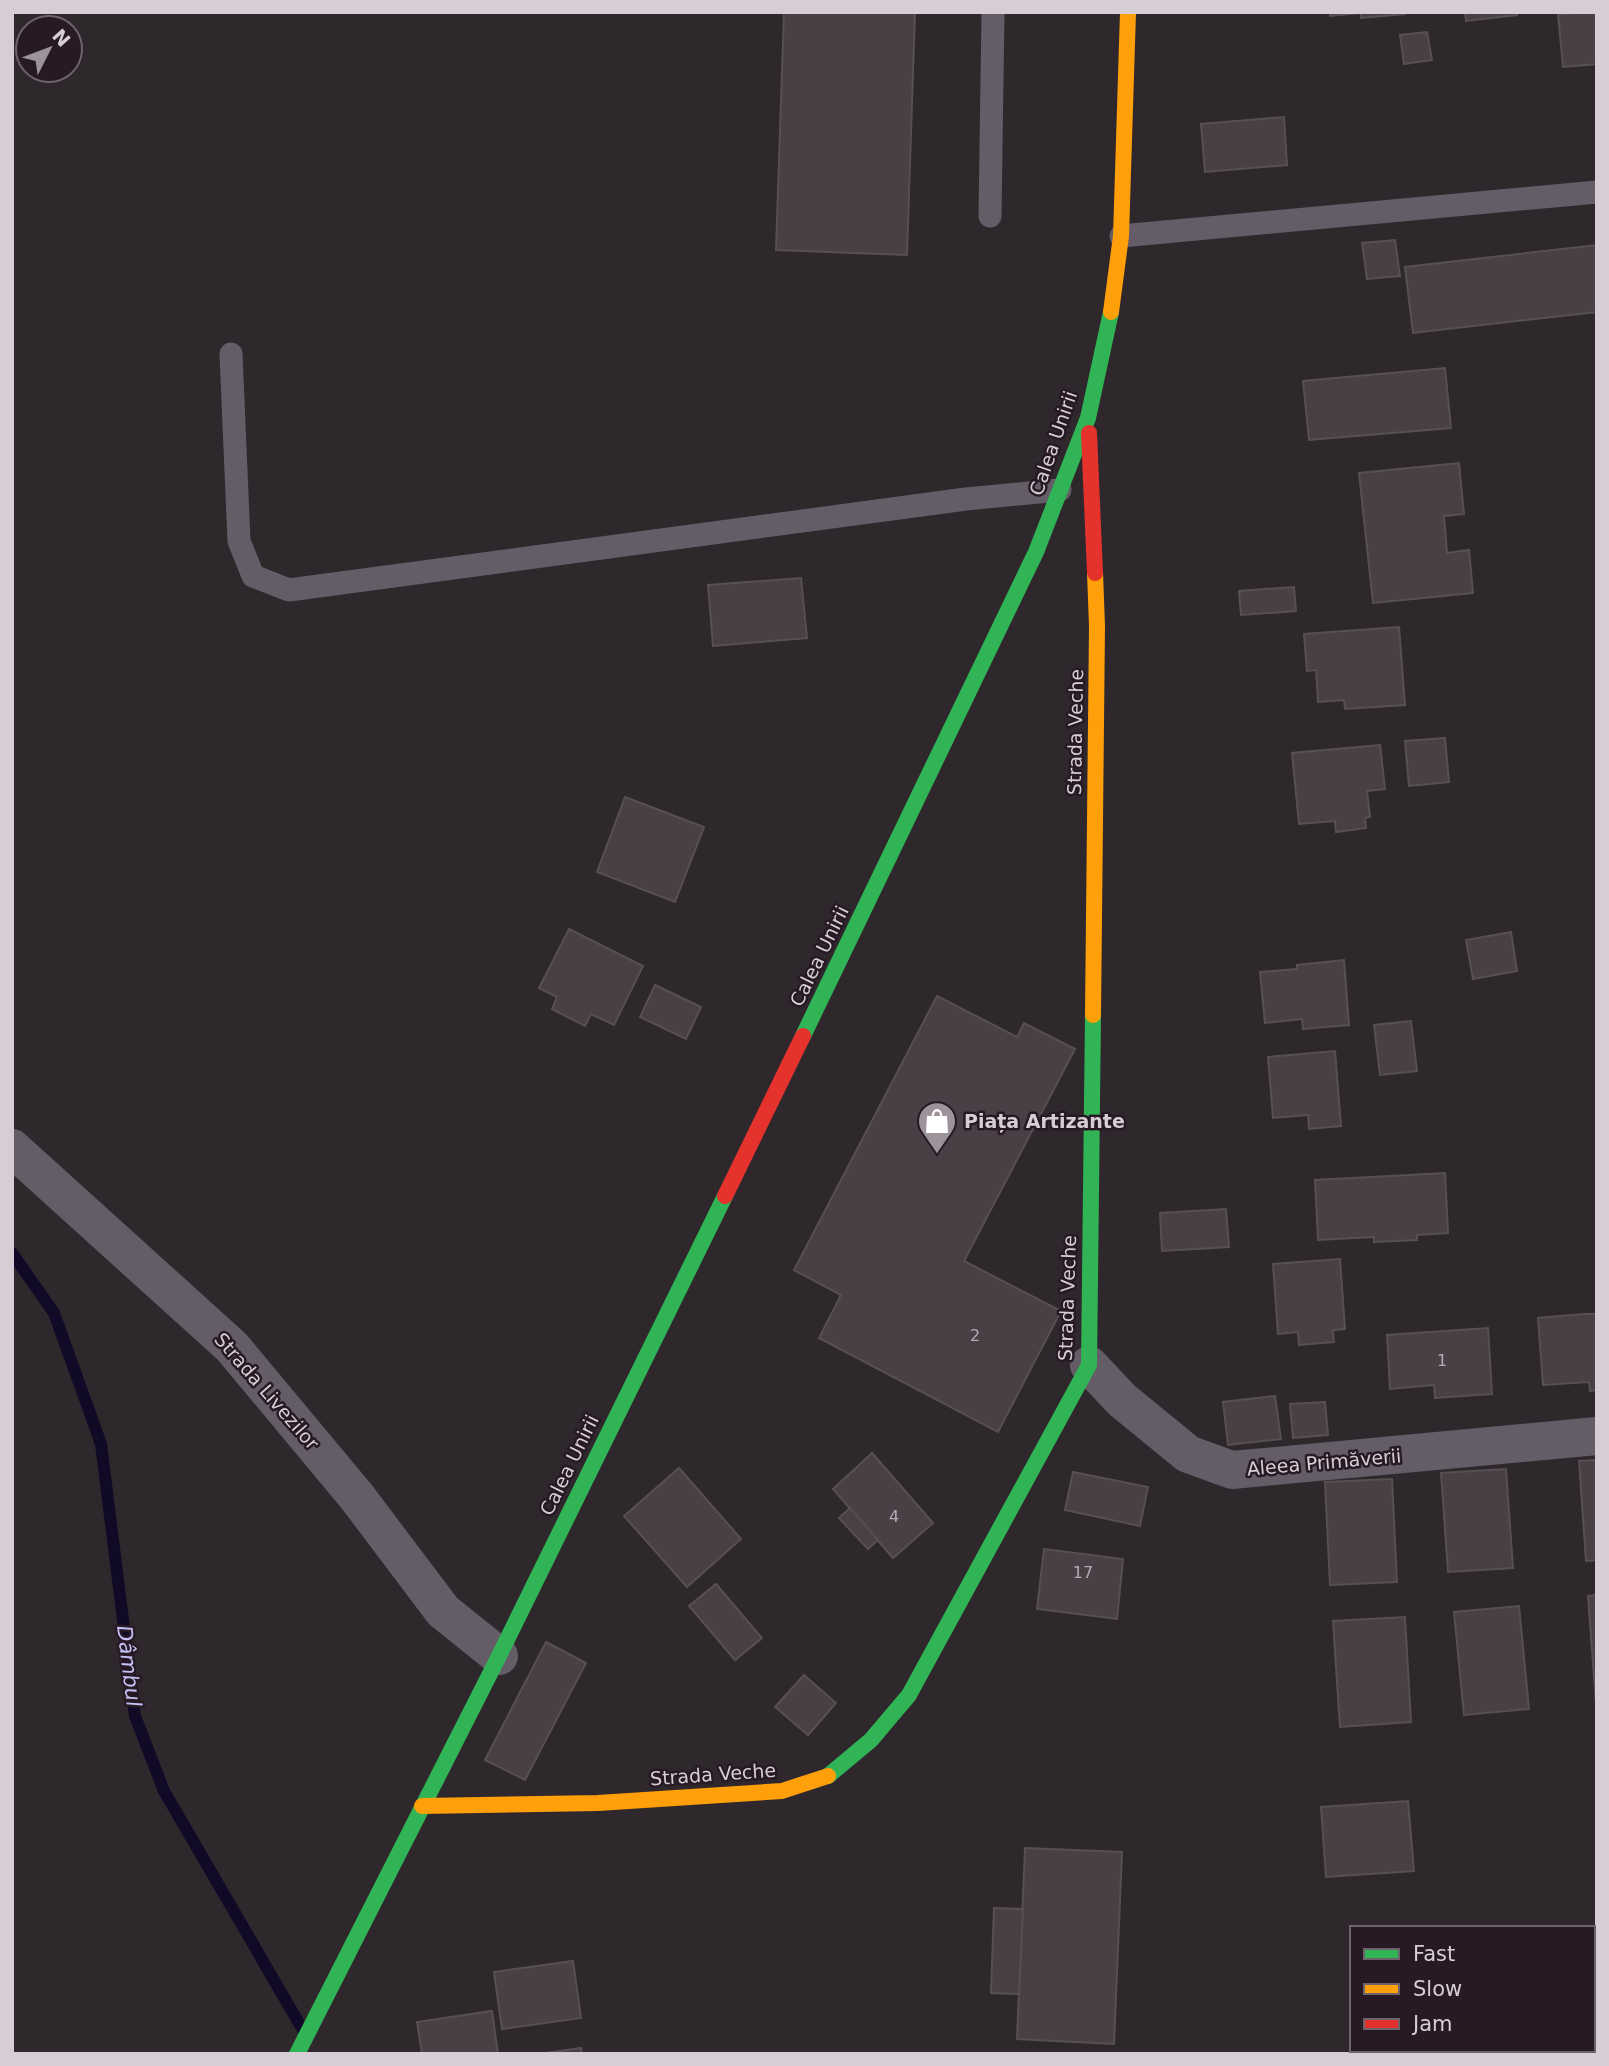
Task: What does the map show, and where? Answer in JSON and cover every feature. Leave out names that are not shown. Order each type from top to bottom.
[{"type":"main road","name":"Calea Unirii","points":[[297,2054],[499,1656],[870,901],[1036,552],[1088,418],[1112,308],[1121,236],[1128,12]]},
{"type":"main road","name":"Strada Veche","points":[[422,1806],[598,1803],[782,1791],[828,1776],[872,1740],[909,1695],[1088,1364],[1097,626],[1088,418]]},
{"type":"street","name":"Strada Livezilor","points":[[12,1148],[232,1347],[357,1497],[443,1611],[499,1656]]},
{"type":"street","name":"Aleea Primăverii","points":[[1088,1364],[1122,1400],[1188,1454],[1232,1470],[1597,1436]]},
{"type":"lane","points":[[990,216],[993,12]]},
{"type":"lane","points":[[1121,236],[1597,192]]},
{"type":"lane","points":[[231,354],[239,541],[253,576],[289,590],[952,501],[1060,490]]},
{"type":"building","points":[[784,12],[915,12],[907,255],[776,250]]},
{"type":"building","points":[[1330,12],[1405,14],[1361,18],[1361,13],[1330,16]]},
{"type":"building","points":[[1465,12],[1517,12],[1517,15],[1466,21]]},
{"type":"building","points":[[1597,12],[1597,64],[1563,67],[1558,14]]},
{"type":"building","points":[[1427,32],[1432,60],[1404,64],[1400,35]]},
{"type":"building","points":[[1284,117],[1287,165],[1205,172],[1201,124]]},
{"type":"building","points":[[1395,240],[1400,276],[1367,279],[1362,243]]},
{"type":"building","points":[[1597,245],[1597,312],[1413,333],[1405,267]]},
{"type":"building","points":[[1445,368],[1451,428],[1309,440],[1303,381]]},
{"type":"building","points":[[1459,463],[1464,514],[1444,516],[1447,553],[1469,550],[1473,593],[1373,603],[1359,473]]},
{"type":"building","points":[[801,578],[807,638],[713,646],[708,585]]},
{"type":"building","points":[[1294,587],[1296,611],[1241,615],[1239,591]]},
{"type":"building","points":[[1399,627],[1405,705],[1345,709],[1344,700],[1318,702],[1316,670],[1307,671],[1304,634]]},
{"type":"building","points":[[1445,738],[1449,782],[1409,786],[1405,741]]},
{"type":"building","points":[[1380,745],[1385,789],[1367,791],[1370,817],[1365,818],[1366,828],[1336,832],[1335,821],[1299,824],[1292,753]]},
{"type":"building","points":[[625,797],[704,827],[675,902],[597,872]]},
{"type":"building","points":[[569,929],[643,966],[614,1025],[591,1014],[585,1026],[552,1009],[557,997],[539,988]]},
{"type":"building","points":[[1511,932],[1517,971],[1473,979],[1466,940]]},
{"type":"building","points":[[1344,960],[1349,1025],[1303,1029],[1302,1019],[1265,1023],[1260,972],[1297,969],[1297,965]]},
{"type":"building","points":[[655,985],[701,1007],[686,1039],[640,1017]]},
{"type":"building","name":"Piața Artizante","points":[[937,996],[1017,1037],[1024,1023],[1075,1049],[964,1261],[1061,1311],[998,1432],[819,1338],[841,1295],[794,1270]]},
{"type":"building","points":[[1411,1021],[1417,1071],[1380,1075],[1374,1025]]},
{"type":"building","points":[[1335,1051],[1341,1126],[1309,1129],[1308,1115],[1273,1118],[1268,1057]]},
{"type":"building","points":[[1445,1173],[1448,1233],[1417,1235],[1417,1240],[1374,1242],[1374,1237],[1318,1240],[1315,1180]]},
{"type":"building","points":[[1226,1209],[1229,1247],[1162,1251],[1160,1213]]},
{"type":"building","points":[[1340,1259],[1345,1329],[1333,1330],[1334,1342],[1299,1345],[1298,1332],[1278,1334],[1273,1264]]},
{"type":"building","points":[[1597,1314],[1597,1390],[1590,1391],[1589,1382],[1543,1385],[1538,1318]]},
{"type":"building","points":[[1488,1328],[1492,1394],[1435,1398],[1434,1385],[1390,1389],[1387,1335]]},
{"type":"building","points":[[1275,1396],[1281,1439],[1228,1445],[1223,1402]]},
{"type":"building","points":[[1325,1402],[1328,1435],[1293,1438],[1290,1404]]},
{"type":"building","points":[[872,1453],[933,1523],[893,1558],[833,1489]]},
{"type":"building","points":[[1597,1460],[1597,1560],[1586,1561],[1579,1461]]},
{"type":"building","points":[[679,1468],[741,1539],[687,1587],[624,1516]]},
{"type":"building","points":[[1506,1469],[1513,1568],[1448,1572],[1441,1473]]},
{"type":"building","points":[[1073,1472],[1148,1487],[1140,1526],[1065,1510]]},
{"type":"building","points":[[1392,1479],[1397,1582],[1330,1585],[1325,1482]]},
{"type":"building","points":[[850,1508],[878,1540],[868,1549],[839,1518]]},
{"type":"building","points":[[1044,1549],[1123,1559],[1117,1619],[1037,1609]]},
{"type":"building","points":[[716,1584],[762,1638],[735,1660],[689,1606]]},
{"type":"building","points":[[1597,1595],[1597,1704],[1596,1704],[1588,1596]]},
{"type":"building","points":[[1519,1606],[1529,1709],[1464,1715],[1454,1612]]},
{"type":"building","points":[[1405,1617],[1411,1722],[1340,1727],[1333,1621]]},
{"type":"building","points":[[546,1642],[586,1663],[525,1780],[485,1760]]},
{"type":"building","points":[[804,1675],[836,1703],[808,1735],[775,1707]]},
{"type":"building","points":[[1408,1801],[1414,1871],[1326,1877],[1321,1807]]},
{"type":"building","points":[[1025,1848],[1122,1852],[1114,2044],[1017,2039]]},
{"type":"building","points":[[994,1908],[1023,1909],[1019,1994],[991,1993]]},
{"type":"building","points":[[573,1961],[581,2018],[502,2029],[494,1972]]},
{"type":"building","points":[[492,2011],[498,2054],[422,2054],[417,2022]]},
{"type":"building","points":[[581,2048],[582,2054],[539,2054]]},
{"type":"waterway","name":"Dâmbul","points":[[12,1253],[54,1313],[101,1444],[135,1716],[164,1791],[303,2030]]},
{"type":"traffic: fast","points":[[803,1036],[1036,552],[1088,418],[1111,312]]},
{"type":"traffic: fast","points":[[828,1776],[871,1740],[909,1695],[1089,1365],[1093,1015]]},
{"type":"traffic: fast","points":[[297,2054],[499,1656],[725,1196]]},
{"type":"traffic: slow","points":[[1111,312],[1121,236],[1128,12]]},
{"type":"traffic: slow","points":[[1093,1015],[1097,626],[1095,573]]},
{"type":"traffic: slow","points":[[422,1806],[598,1803],[782,1791],[828,1776]]},
{"type":"traffic: jam","points":[[1089,433],[1095,573]]},
{"type":"traffic: jam","points":[[725,1196],[803,1036]]},
{"type":"place","name":"Piața Artizante","points":[[937,1155]]}]
